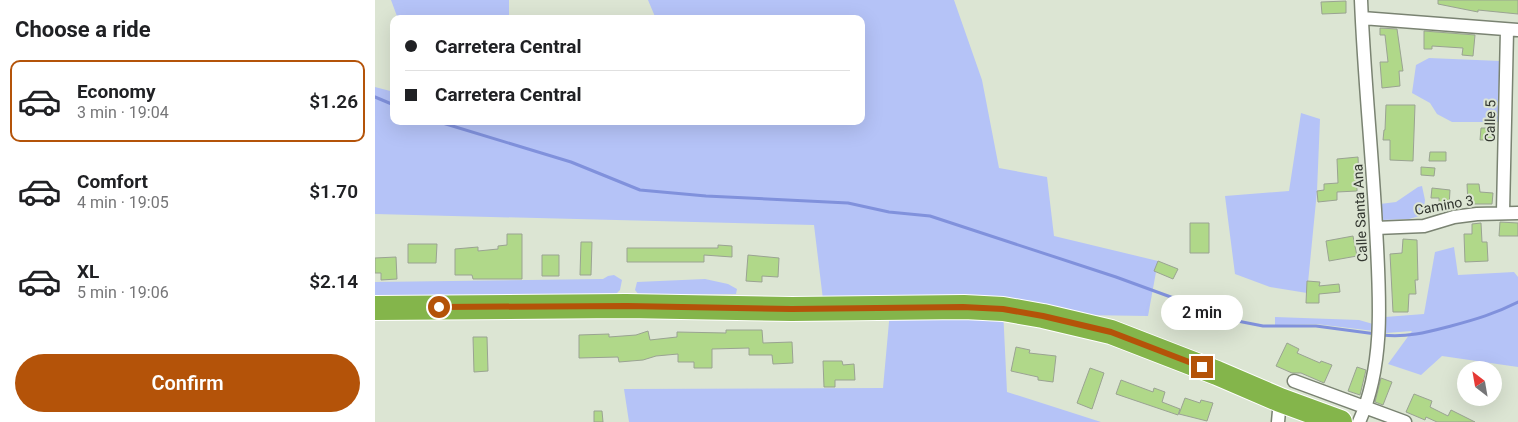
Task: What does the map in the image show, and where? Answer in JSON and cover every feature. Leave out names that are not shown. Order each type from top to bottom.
[{"type":"highway","points":[[375,308],[627,306],[792,309],[963,307],[1003,309],[1111,332],[1217,373],[1279,411],[1341,422]]},
{"type":"street","name":"Calle Santa Ana","points":[[1359,422],[1366,408],[1374,373],[1379,323],[1379,272],[1361,0]]},
{"type":"street","points":[[1361,18],[1513,30]]},
{"type":"street","name":"Calle 5","points":[[1503,212],[1513,30]]},
{"type":"street","name":"Camino 3","points":[[1376,228],[1424,226],[1454,217],[1477,214],[1518,213]]},
{"type":"street","points":[[1294,381],[1405,422]]},
{"type":"shaded area","points":[[391,0],[509,0],[509,15],[397,15]]},
{"type":"shaded area","points":[[648,0],[954,0],[982,80],[999,168],[1047,177],[1054,236],[1158,261],[1148,316],[1083,315],[1003,309],[1007,392],[1101,422],[629,422],[624,389],[883,388],[890,311],[824,308],[814,225],[375,214],[375,87],[390,91],[390,125],[865,125],[865,15],[654,15]]},
{"type":"shaded area","points":[[1429,58],[1500,61],[1500,122],[1452,122],[1437,114],[1430,103],[1412,93],[1416,65]]},
{"type":"shaded area","points":[[1301,113],[1320,119],[1317,191],[1307,293],[1270,287],[1235,274],[1225,196],[1289,191]]},
{"type":"shaded area","points":[[1422,186],[1425,200],[1423,215],[1409,219],[1382,220],[1380,204],[1396,202]]},
{"type":"shaded area","points":[[1454,247],[1458,275],[1514,272],[1518,277],[1518,367],[1503,365],[1503,361],[1477,361],[1442,356],[1421,375],[1388,364],[1412,331],[1386,333],[1385,317],[1424,314],[1435,252]]},
{"type":"shaded area","points":[[614,275],[622,280],[620,290],[616,294],[375,296],[375,282],[603,279]]},
{"type":"shaded area","points":[[705,279],[728,284],[737,289],[736,294],[639,295],[635,290],[637,282]]},
{"type":"shaded area","points":[[1275,317],[1359,320],[1373,324],[1374,331],[1316,324],[1275,325]]},
{"type":"building","points":[[1438,0],[1518,0],[1518,14],[1478,10],[1478,12],[1438,4]]},
{"type":"building","points":[[1346,1],[1346,13],[1322,14],[1321,2]]},
{"type":"building","points":[[1380,28],[1397,29],[1403,71],[1399,71],[1400,86],[1382,88],[1380,62],[1388,62],[1385,35],[1380,35]]},
{"type":"building","points":[[1424,31],[1475,35],[1473,56],[1462,55],[1463,48],[1432,46],[1432,49],[1424,49]]},
{"type":"building","points":[[1386,105],[1415,105],[1413,161],[1390,160],[1390,140],[1383,140]]},
{"type":"building","points":[[1481,128],[1493,128],[1493,140],[1480,140]]},
{"type":"building","points":[[1430,152],[1446,152],[1446,161],[1429,161]]},
{"type":"building","points":[[1358,157],[1359,177],[1357,177],[1357,191],[1337,192],[1337,200],[1318,202],[1317,191],[1324,190],[1324,184],[1338,183],[1337,159]]},
{"type":"building","points":[[1421,167],[1435,168],[1434,176],[1421,175]]},
{"type":"building","points":[[1467,184],[1479,184],[1480,192],[1493,193],[1492,204],[1468,204]]},
{"type":"building","points":[[1432,188],[1450,190],[1449,207],[1439,207],[1439,198],[1431,198]]},
{"type":"building","points":[[1500,222],[1518,223],[1518,236],[1499,236]]},
{"type":"building","points":[[1190,223],[1209,223],[1209,253],[1190,253]]},
{"type":"building","points":[[1481,223],[1482,242],[1487,242],[1488,261],[1465,262],[1464,234],[1472,234],[1472,224]]},
{"type":"building","points":[[507,234],[522,234],[522,279],[473,279],[472,275],[455,275],[455,249],[478,247],[478,251],[498,249],[498,246],[507,245]]},
{"type":"building","points":[[1353,236],[1357,256],[1329,261],[1326,241]]},
{"type":"building","points":[[1403,239],[1417,240],[1418,280],[1415,280],[1416,294],[1409,294],[1408,312],[1393,312],[1390,254],[1402,253]]},
{"type":"building","points":[[581,242],[592,242],[591,275],[580,275]]},
{"type":"building","points":[[408,244],[437,244],[436,263],[408,263]]},
{"type":"building","points":[[718,245],[732,246],[732,257],[704,255],[704,262],[627,262],[627,248],[718,248]]},
{"type":"building","points":[[542,255],[559,255],[559,276],[542,276]]},
{"type":"building","points":[[748,255],[779,258],[778,277],[762,276],[762,282],[746,281]]},
{"type":"building","points":[[396,257],[397,279],[381,280],[381,273],[375,273],[375,258]]},
{"type":"building","points":[[1158,261],[1178,269],[1173,279],[1154,271]]},
{"type":"building","points":[[1307,281],[1320,282],[1319,286],[1339,284],[1340,292],[1319,294],[1319,303],[1306,303]]},
{"type":"building","points":[[726,330],[762,330],[763,343],[792,342],[793,363],[773,364],[772,355],[749,355],[749,348],[712,349],[712,368],[694,368],[694,362],[678,362],[678,354],[619,362],[618,357],[579,358],[579,335],[609,334],[609,337],[636,335],[648,331],[650,340],[677,337],[677,332],[726,333]]},
{"type":"building","points":[[473,337],[487,337],[488,371],[474,372]]},
{"type":"building","points":[[1287,343],[1299,349],[1297,353],[1320,363],[1321,361],[1332,365],[1324,383],[1301,373],[1292,373],[1276,366]]},
{"type":"building","points":[[1016,347],[1030,350],[1029,353],[1056,356],[1053,382],[1038,380],[1038,377],[1011,371]]},
{"type":"building","points":[[823,361],[842,361],[843,365],[854,364],[855,380],[835,380],[835,387],[824,387]]},
{"type":"building","points":[[1357,367],[1366,370],[1360,395],[1348,391]]},
{"type":"building","points":[[1090,368],[1104,373],[1092,409],[1077,403]]},
{"type":"building","points":[[1381,378],[1392,382],[1383,405],[1375,402]]},
{"type":"building","points":[[1121,380],[1153,392],[1154,388],[1165,392],[1162,402],[1180,409],[1178,415],[1116,394]]},
{"type":"building","points":[[1414,394],[1432,401],[1430,407],[1448,416],[1451,410],[1475,422],[1437,422],[1426,417],[1425,420],[1406,412]]},
{"type":"building","points":[[1185,398],[1200,403],[1201,400],[1213,403],[1207,421],[1179,414]]},
{"type":"building","points":[[594,411],[602,411],[603,422],[594,422]]},
{"type":"waterway","points":[[375,97],[390,103]]},
{"type":"waterway","points":[[449,125],[571,162],[640,190],[706,196],[848,203],[889,212],[930,216],[1116,277],[1222,318],[1263,326],[1316,326],[1376,334]]},
{"type":"waterway","points":[[1382,335],[1408,335],[1434,330],[1485,316],[1518,302]]},
{"type":"route","points":[[439,307],[627,306],[792,309],[963,307],[1003,309],[1111,332],[1202,367]]}]
